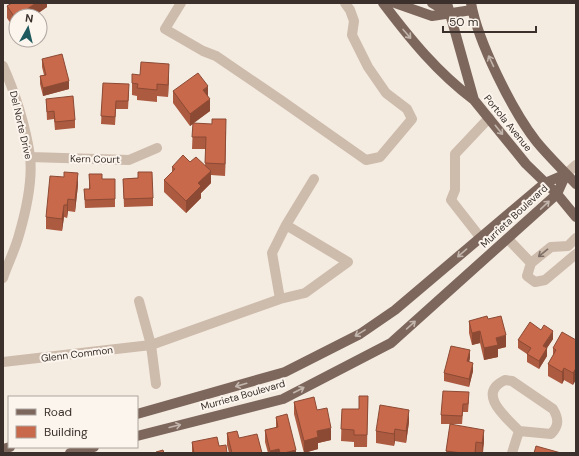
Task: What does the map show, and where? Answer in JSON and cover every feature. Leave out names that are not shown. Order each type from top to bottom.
[{"type":"main road","points":[[383,3],[434,66],[449,81],[474,100]]},
{"type":"main road","points":[[395,3],[432,16],[448,8]]},
{"type":"main road","points":[[432,3],[448,8],[472,7]]},
{"type":"main road","name":"Portola Avenue","points":[[472,7],[489,56],[510,100],[536,141],[576,184]]},
{"type":"main road","name":"Portola Avenue","points":[[448,8],[474,100],[526,164],[557,194],[576,217]]},
{"type":"main road","name":"Murrieta Boulevard","points":[[138,414],[285,372],[346,341],[395,310],[545,183],[566,174]]},
{"type":"main road","name":"Murrieta Boulevard","points":[[138,436],[283,399],[391,343],[557,194],[566,174]]},
{"type":"main road","points":[[70,453],[90,448]]},
{"type":"street","points":[[181,3],[165,29],[203,51],[216,56],[366,160],[380,157],[412,119],[407,109],[386,92],[368,67],[352,35],[354,21],[350,10],[345,3]]},
{"type":"street","name":"Del Norte Drive","points":[[3,66],[12,84],[30,157],[29,192],[19,236],[3,278]]},
{"type":"street","points":[[480,237],[451,200],[451,197],[455,190],[455,154],[489,118]]},
{"type":"street","name":"Kern Court","points":[[30,157],[129,160],[157,148]]},
{"type":"street","points":[[566,174],[576,165]]},
{"type":"street","points":[[280,299],[272,253],[286,225],[314,179]]},
{"type":"street","name":"Glenn Common","points":[[3,362],[151,345],[280,299],[305,293],[348,262],[286,225]]},
{"type":"street","points":[[576,238],[568,246],[551,247],[531,263],[527,276],[535,282],[545,280],[576,254]]},
{"type":"street","points":[[508,239],[531,263]]},
{"type":"street","points":[[139,301],[151,345],[156,384]]},
{"type":"street","points":[[505,380],[512,381],[549,405],[557,416],[556,428],[551,434],[519,431],[495,405],[493,398],[493,390],[497,384],[505,380]]},
{"type":"street","points":[[512,453],[519,431]]},
{"type":"building","points":[[12,3],[36,3],[29,8],[8,8],[7,6]]},
{"type":"building","points":[[62,54],[69,81],[43,88],[40,76],[46,75],[42,59]]},
{"type":"building","points":[[141,62],[169,64],[168,85],[157,84],[157,90],[137,88],[138,84],[132,83],[132,74],[140,75]]},
{"type":"building","points":[[198,73],[208,86],[203,90],[210,99],[190,114],[173,91]]},
{"type":"building","points":[[103,83],[129,84],[128,101],[116,101],[115,117],[101,116]]},
{"type":"building","points":[[73,96],[75,120],[55,122],[54,111],[47,112],[46,99]]},
{"type":"building","points":[[212,119],[226,119],[225,164],[205,163],[206,137],[192,137],[193,123],[212,124]]},
{"type":"building","points":[[183,155],[190,162],[196,157],[211,171],[198,183],[201,186],[186,201],[164,180],[175,169],[172,167]]},
{"type":"building","points":[[64,172],[78,173],[75,200],[68,199],[67,205],[64,205],[62,219],[46,217],[50,176],[64,177]]},
{"type":"building","points":[[138,172],[152,172],[153,198],[124,199],[123,179],[138,178]]},
{"type":"building","points":[[89,174],[102,174],[102,179],[115,179],[115,199],[85,200],[84,189],[90,189]]},
{"type":"building","points":[[487,316],[488,319],[501,316],[506,335],[496,338],[498,345],[484,348],[480,331],[472,333],[469,321]]},
{"type":"building","points":[[530,322],[541,330],[544,325],[553,331],[543,346],[547,348],[539,361],[527,354],[531,348],[518,340]]},
{"type":"building","points":[[562,332],[576,340],[576,368],[573,373],[564,368],[562,372],[548,364],[556,350],[553,348]]},
{"type":"building","points":[[451,346],[470,350],[467,361],[473,363],[469,379],[444,373]]},
{"type":"building","points":[[443,391],[469,392],[468,404],[463,404],[462,416],[441,415]]},
{"type":"building","points":[[359,396],[368,396],[367,435],[354,435],[354,430],[341,429],[342,409],[359,409]]},
{"type":"building","points":[[314,397],[317,410],[327,408],[331,428],[317,431],[318,437],[304,441],[294,402]]},
{"type":"building","points":[[380,405],[409,410],[406,431],[395,429],[394,434],[376,431]]},
{"type":"building","points":[[287,414],[296,450],[284,453],[280,453],[279,449],[270,451],[265,430],[278,427],[276,417]]},
{"type":"building","points":[[450,424],[484,430],[482,443],[476,442],[475,453],[446,451]]},
{"type":"building","points":[[237,431],[239,438],[257,434],[262,453],[232,453],[227,433]]},
{"type":"building","points":[[217,437],[219,446],[226,445],[227,453],[194,453],[192,442]]},
{"type":"building","points":[[536,446],[561,453],[534,453]]},
{"type":"building","points":[[163,450],[164,453],[156,453],[156,452]]}]
